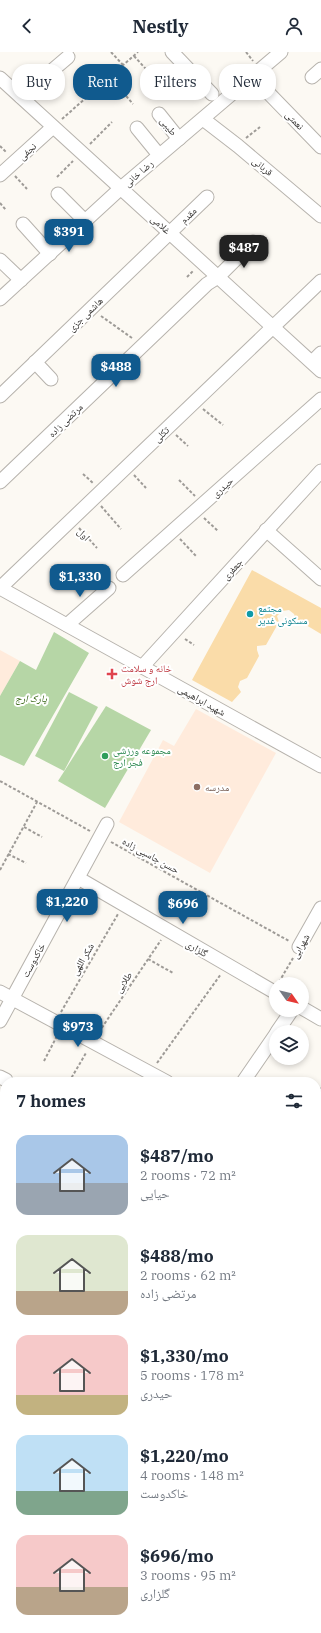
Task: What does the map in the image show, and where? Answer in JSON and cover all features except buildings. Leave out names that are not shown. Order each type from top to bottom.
[{"type":"street","points":[[172,52],[212,94]]},
{"type":"street","name":"رضا خانی","points":[[266,64],[281,52]]},
{"type":"street","points":[[60,64],[68,57]]},
{"type":"street","name":"غلامی","points":[[0,78],[12,89]]},
{"type":"street","name":"غلامی","points":[[24,100],[273,327],[318,362]]},
{"type":"street","name":"رضا خانی","points":[[0,300],[121,188],[225,100]]},
{"type":"street","name":"نعمتی","points":[[275,100],[321,147]]},
{"type":"street","name":"طیبی","points":[[159,114],[179,139]]},
{"type":"street","name":"قربانی","points":[[203,119],[238,146],[321,216]]},
{"type":"street","name":"نجفی","points":[[4,171],[53,127]]},
{"type":"street","points":[[137,128],[160,155]]},
{"type":"street","points":[[58,194],[85,221]]},
{"type":"street","name":"مقدم","points":[[170,233],[207,197]]},
{"type":"street","points":[[22,224],[50,254]]},
{"type":"street","name":"هاشمی جزی","points":[[0,396],[170,233]]},
{"type":"street","name":"مرتضی زاده","points":[[0,482],[253,242]]},
{"type":"street","points":[[0,260],[21,280]]},
{"type":"street","name":"تکلی","points":[[0,588],[321,281]]},
{"type":"street","points":[[35,362],[51,379]]},
{"type":"street","name":"حیدری","points":[[123,575],[321,399]]},
{"type":"street","name":"جعفری","points":[[142,667],[321,471]]},
{"type":"street","points":[[266,530],[321,579]]},
{"type":"street","name":"شهید ابراهیمی","points":[[0,588],[321,766]]},
{"type":"street","points":[[67,625],[108,588]]},
{"type":"street","name":"خاکدوست","points":[[0,1021],[107,824]]},
{"type":"street","name":"گلزاری","points":[[78,878],[269,989]]},
{"type":"street","name":"شهرابی","points":[[299,947],[321,908]]},
{"type":"street","points":[[0,992],[158,1077]]},
{"type":"street","points":[[309,1012],[321,1019]]},
{"type":"street","points":[[246,1077],[269,1045]]},
{"type":"path","points":[[111,52],[122,64]]},
{"type":"path","points":[[124,64],[138,52]]},
{"type":"path","points":[[134,56],[141,64]]},
{"type":"path","points":[[53,127],[84,100]]},
{"type":"path","points":[[130,100],[133,104]]},
{"type":"path","points":[[57,178],[112,122]]},
{"type":"path","points":[[238,146],[260,126]]},
{"type":"path","points":[[4,171],[27,189]]},
{"type":"path","points":[[0,203],[6,210]]},
{"type":"path","points":[[91,308],[142,346]]},
{"type":"path","points":[[195,402],[222,425]]},
{"type":"path","points":[[126,467],[146,488]]},
{"type":"path","points":[[179,480],[218,531]]},
{"type":"path","points":[[94,498],[121,528]]},
{"type":"path","name":"اول","points":[[71,520],[97,548]]},
{"type":"path","points":[[172,531],[196,556]]},
{"type":"path","name":"حسن جاسبی زاده","points":[[0,781],[299,947]]},
{"type":"path","points":[[0,870],[37,802]]},
{"type":"path","points":[[24,827],[42,837]]},
{"type":"path","points":[[8,854],[26,863]]},
{"type":"path","name":"شکر اللهی","points":[[44,1061],[59,1024],[123,905]]},
{"type":"path","name":"طلایی","points":[[72,1077],[92,1042],[168,931]]},
{"type":"path","name":"شهرابی","points":[[282,977],[299,947]]},
{"type":"path","points":[[148,959],[173,973]]},
{"type":"path","points":[[150,1073],[227,965]]},
{"type":"shaded area","points":[[0,650],[20,661],[0,696]]},
{"type":"shaded area","name":"مدرسه","points":[[196,709],[276,753],[210,873],[119,822],[163,740],[174,746]]},
{"type":"green space","name":"پارک ارج","points":[[54,632],[89,653],[24,766],[0,755],[0,696],[20,661],[36,670]]},
{"type":"green space","points":[[69,692],[98,707],[64,771],[35,756]]},
{"type":"green space","name":"مجموعه ورزشی فجر ارج","points":[[106,706],[151,730],[105,808],[58,781]]},
{"type":"place","name":"مجتمع مسکونی غدیر","points":[[250,614]]},
{"type":"place","name":"خانه و سلامت ارج شوش","points":[[112,674]]},
{"type":"place","name":"مجموعه ورزشی فجر ارج","points":[[105,756]]},
{"type":"place","name":"مدرسه","points":[[197,787]]}]
